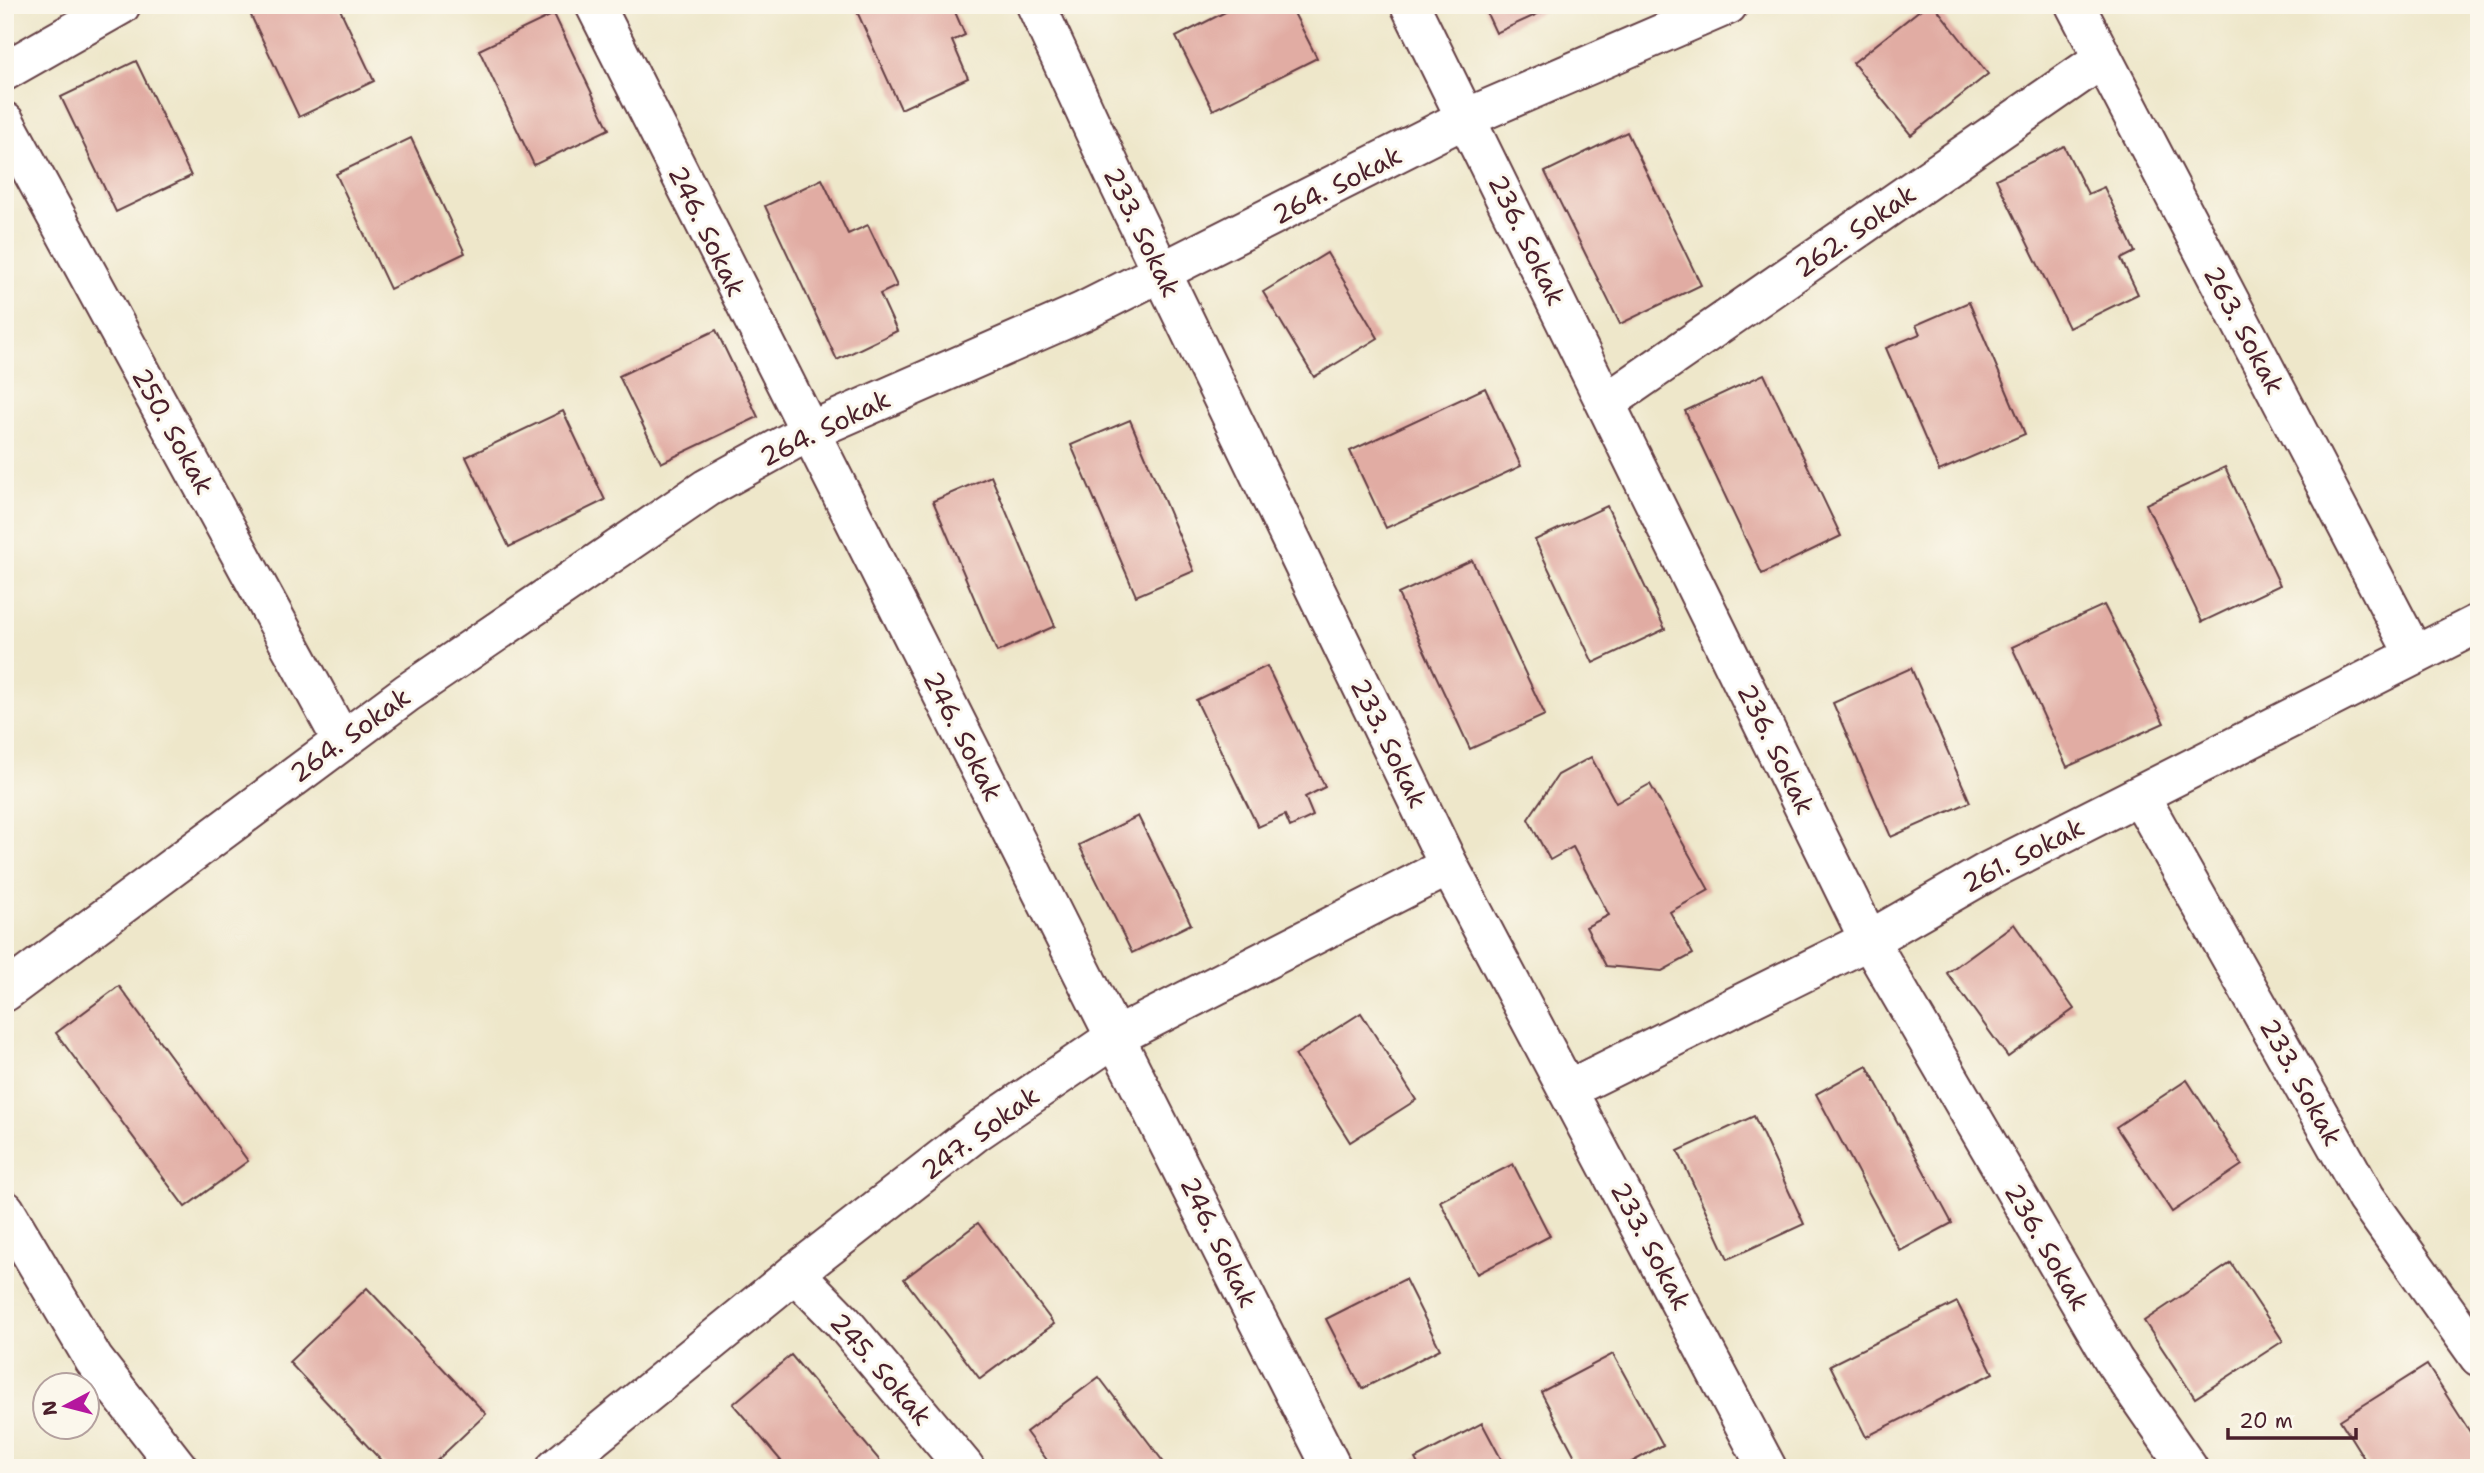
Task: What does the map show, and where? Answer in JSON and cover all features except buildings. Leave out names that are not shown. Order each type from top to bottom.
[{"type":"street","points":[[5,71],[121,5]]},
{"type":"street","name":"246. Sokak","points":[[595,5],[807,432],[1117,1036],[1332,1468]]},
{"type":"street","name":"233. Sokak","points":[[1036,5],[1161,272],[1449,866],[1767,1468]]},
{"type":"street","name":"236. Sokak","points":[[1410,5],[1869,940],[2114,1361],[2188,1468]]},
{"type":"street","name":"264. Sokak","points":[[5,992],[342,741],[707,488],[807,432],[1082,312],[1288,211],[1466,118],[1728,5]]},
{"type":"street","name":"263. Sokak","points":[[2075,5],[2414,654]]},
{"type":"street","name":"262. Sokak","points":[[1606,403],[2102,59]]},
{"type":"street","name":"250. Sokak","points":[[5,122],[342,741]]},
{"type":"street","name":"261. Sokak","points":[[1569,1089],[1869,940],[1989,872],[2479,623]]},
{"type":"street","name":"233. Sokak","points":[[2140,796],[2366,1198],[2479,1357]]},
{"type":"street","name":"247. Sokak","points":[[556,1468],[795,1273],[976,1132],[1117,1036],[1449,866]]},
{"type":"street","points":[[5,1210],[94,1360],[178,1468]]},
{"type":"street","name":"245. Sokak","points":[[795,1273],[842,1322],[965,1468]]}]
